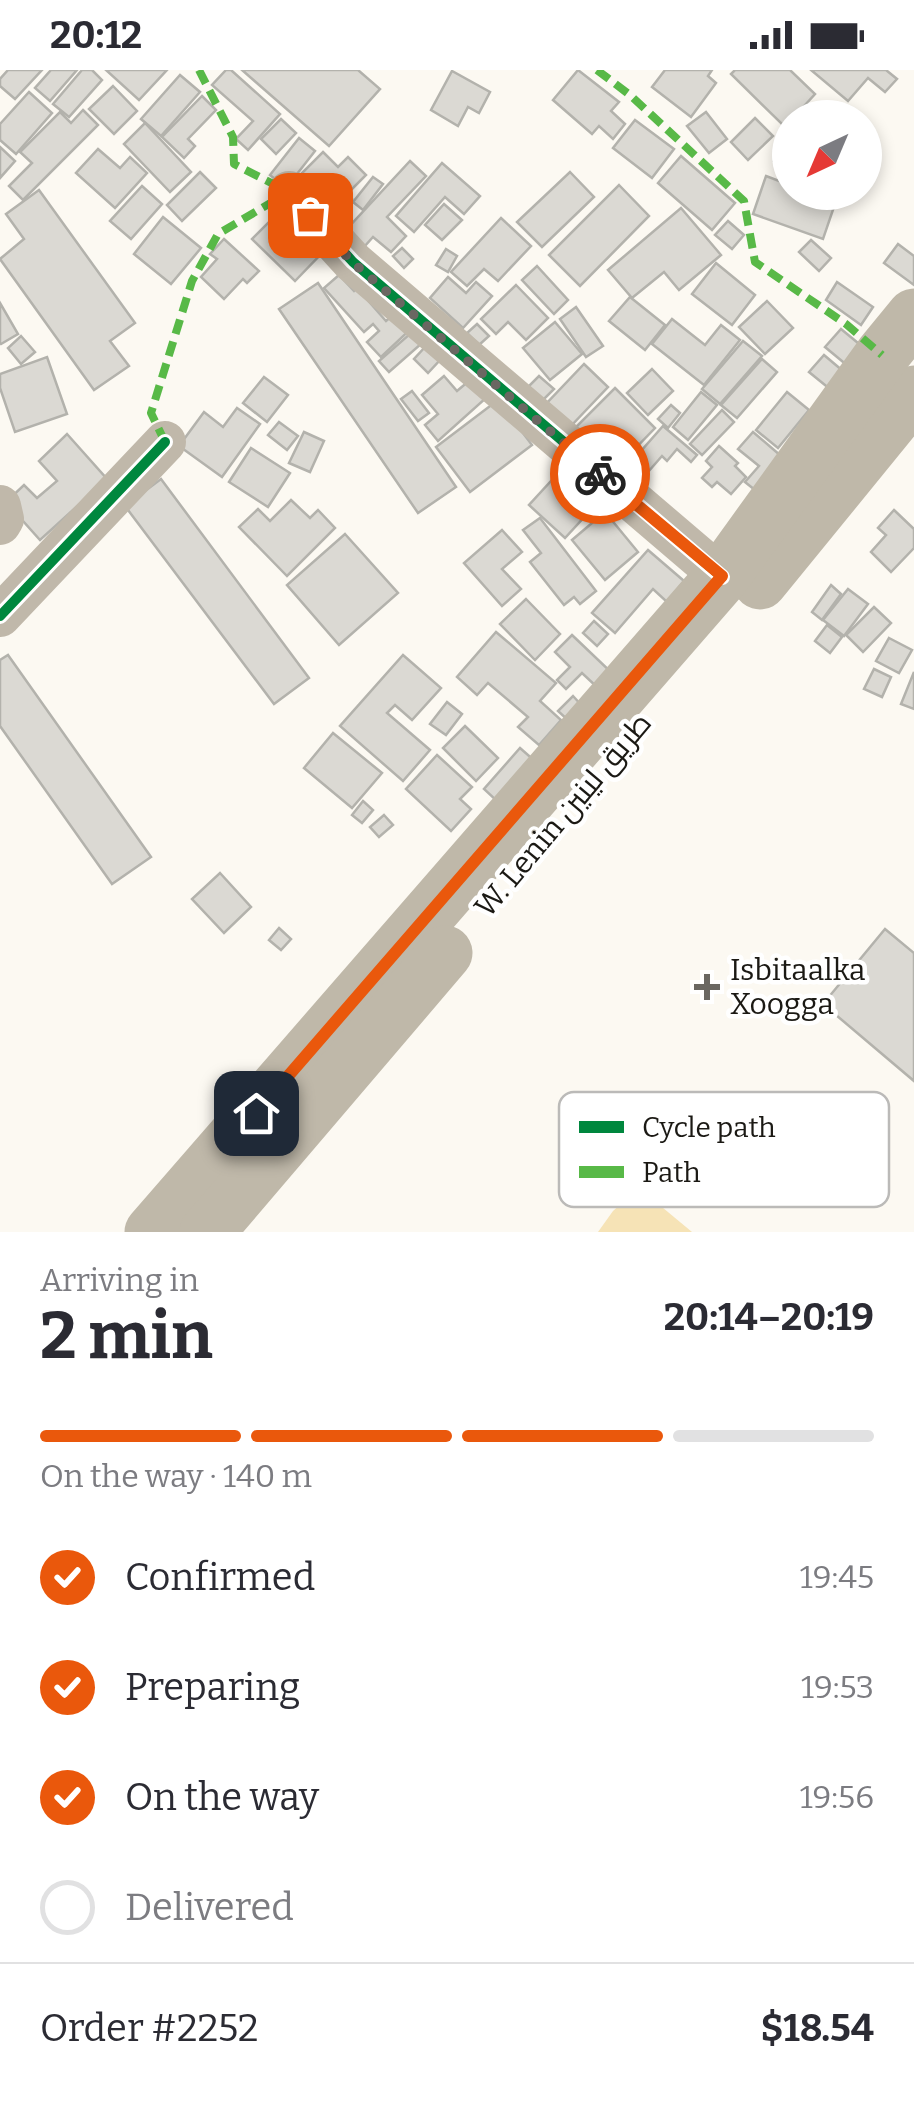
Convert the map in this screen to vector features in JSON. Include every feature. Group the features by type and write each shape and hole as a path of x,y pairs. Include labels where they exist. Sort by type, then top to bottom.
{"main road":[{"path":"152,1232 722,576 914,316"},
{"name":"W. Lenin طريق لينين","path":"207,1232 728,622 914,393"}],"street":[{"path":"289,192 352,262 722,576"},
{"path":"0,616 17,569 165,442"},
{"path":"0,506 0,524"}],"shaded area":[{"path":"618,1207 662,1207 692,1232 598,1232"}],"building":[{"path":"8,70 42,70 15,99 0,86 0,79"},
{"path":"51,70 77,70 50,101 35,88"},
{"path":"82,70 92,70 102,80 69,117 53,104"},
{"path":"106,70 167,70 139,100"},
{"path":"226,70 231,70 280,114 248,150 236,139 253,121 212,85"},
{"path":"242,70 358,70 380,89 329,146"},
{"path":"578,70 619,102 611,111 625,124 613,139 599,126 592,134 553,100"},
{"path":"665,70 712,70 708,76 716,83 691,117 652,87"},
{"path":"735,70 790,70 815,94 810,100 772,100 772,114 731,74"},
{"path":"811,70 886,70 897,79 885,92 868,78 847,100"},
{"path":"452,71 490,92 479,113 468,107 458,126 431,110"},
{"path":"180,75 200,92 161,136 141,119"},
{"path":"113,86 137,111 114,134 89,109"},
{"path":"29,92 52,113 16,154 0,140 0,124"},
{"path":"202,96 216,110 188,139 195,146 184,158 162,137"},
{"path":"83,110 98,125 23,200 9,186 32,163 20,152 60,112 71,123"},
{"path":"706,112 727,139 709,153 687,126"},
{"path":"755,118 772,135 748,160 731,142"},
{"path":"281,119 296,133 276,154 261,139"},
{"path":"635,120 674,149 652,178 613,148"},
{"path":"145,123 191,172 170,192 124,144"},
{"path":"299,138 315,151 286,188 270,175"},
{"path":"0,147 15,161 0,178"},
{"path":"98,149 120,168 130,157 147,173 115,208 76,173"},
{"path":"323,152 338,167 348,157 366,175 347,194 352,199 330,222 291,184"},
{"path":"681,156 735,203 712,230 658,183"},
{"path":"410,161 426,176 387,217 406,236 391,252 373,237 364,247 346,230"},
{"path":"442,163 480,196 464,214 445,197 414,232 396,216"},
{"path":"200,172 216,188 182,221 167,205"},
{"path":"570,172 594,197 542,247 517,222"},
{"path":"766,176 772,178 772,210 833,210 823,239 753,214"},
{"path":"373,177 383,184 363,210 353,202"},
{"path":"619,185 649,216 580,286 549,255"},
{"path":"142,186 162,204 131,239 110,221"},
{"path":"39,190 135,323 110,341 129,366 94,390 0,259 24,239 6,214"},
{"path":"444,204 462,220 442,240 425,225"},
{"path":"681,208 721,255 679,290 664,272 632,298 608,270"},
{"path":"282,209 325,250 295,281 252,239"},
{"path":"163,217 201,248 171,284 134,254"},
{"path":"501,218 531,246 498,281 484,269 467,286 451,272"},
{"path":"728,221 744,235 732,249 715,235"},
{"path":"224,239 259,271 247,283 243,279 224,299 201,277 217,259 210,254"},
{"path":"811,240 831,258 819,271 799,252"},
{"path":"898,244 914,256 914,285 884,263"},
{"path":"402,248 413,259 404,268 393,256"},
{"path":"446,249 457,256 448,272 436,265"},
{"path":"716,263 755,295 732,325 692,294"},
{"path":"537,266 568,300 554,314 522,280"},
{"path":"339,275 354,291 357,288 386,321 399,310 414,326 381,357 367,342 379,331 373,324 364,332 324,288"},
{"path":"448,277 466,293 476,282 492,296 463,328 430,298"},
{"path":"837,282 873,307 861,325 826,300"},
{"path":"318,283 456,487 418,513 279,309"},
{"path":"516,285 548,318 526,340 508,322 496,334 481,319"},
{"path":"630,297 665,325 645,350 609,321"},
{"path":"767,301 793,328 765,354 739,327"},
{"path":"0,303 18,334 1,344 0,343"},
{"path":"576,307 603,346 586,357 560,319"},
{"path":"672,319 705,345 721,325 740,340 704,385 652,344"},
{"path":"555,322 582,354 550,380 523,348"},
{"path":"477,324 489,336 479,345 467,333"},
{"path":"841,329 875,357 860,376 825,347"},
{"path":"411,333 421,344 389,372 379,361"},
{"path":"21,336 35,352 21,364 8,348"},
{"path":"743,341 762,356 720,404 702,389"},
{"path":"426,346 440,360 428,373 414,359"},
{"path":"824,355 850,377 836,394 809,372"},
{"path":"47,357 67,414 15,432 0,388 0,374"},
{"path":"762,359 777,372 737,418 721,405"},
{"path":"584,364 608,387 569,428 545,405"},
{"path":"652,369 673,391 648,415 627,393"},
{"path":"444,376 457,391 470,380 486,398 438,441 425,425 438,414 422,395"},
{"path":"539,376 554,389 540,403 526,389"},
{"path":"264,377 288,395 267,422 243,403"},
{"path":"615,388 655,428 625,459 602,437 588,450 571,432"},
{"path":"412,391 429,413 418,421 401,399"},
{"path":"701,392 717,405 688,440 673,427"},
{"path":"787,392 809,410 778,448 756,430"},
{"path":"498,400 532,445 470,492 436,447"},
{"path":"671,405 680,413 668,428 658,419"},
{"path":"237,408 260,424 222,477 179,446 204,412 223,427"},
{"path":"722,410 734,422 702,455 690,444"},
{"path":"279,422 298,436 287,450 268,435"},
{"path":"663,426 697,455 691,462 677,449 667,461 662,456 641,480 627,467"},
{"path":"304,432 324,441 310,472 289,463"},
{"path":"753,432 788,462 760,494 745,482 759,466 738,449"},
{"path":"67,434 107,479 40,540 6,502 24,485 37,498 57,481 39,461"},
{"path":"719,446 738,463 735,466 746,477 731,494 717,482 712,487 702,478 712,467 706,461"},
{"path":"251,448 290,473 268,507 229,482"},
{"path":"562,469 583,489 572,500 587,514 565,538 529,505"},
{"path":"161,479 309,678 274,704 125,506"},
{"path":"291,500 310,518 318,510 335,528 287,576 239,527 258,509 270,521"},
{"path":"894,510 914,529 914,548 891,572 871,552 886,535 878,528"},
{"path":"605,512 638,552 605,580 572,540"},
{"path":"540,518 596,591 580,604 574,597 564,605 530,562 541,553 523,530"},
{"path":"502,530 522,552 502,569 521,589 502,606 464,563"},
{"path":"345,534 398,593 339,645 287,585"},
{"path":"648,550 684,581 667,602 653,589 615,633 592,613"},
{"path":"831,585 841,594 822,620 812,612"},
{"path":"848,589 868,604 844,636 823,620"},
{"path":"526,599 560,634 535,660 500,624"},
{"path":"874,607 891,623 863,652 846,635"},
{"path":"594,621 608,634 597,646 583,633"},
{"path":"827,625 842,637 830,653 815,641"},
{"path":"496,632 556,683 540,701 561,720 539,745 518,727 528,717 488,683 477,695 457,677"},
{"path":"572,635 613,674 599,689 582,673 566,689 557,680 570,667 555,652"},
{"path":"889,638 912,650 899,673 876,661"},
{"path":"8,655 151,857 112,884 0,726 0,660"},
{"path":"403,655 441,688 412,720 395,705 387,713 430,750 403,781 340,726"},
{"path":"874,669 891,677 882,697 864,689"},
{"path":"914,672 914,709 901,704"},
{"path":"573,696 584,708 570,722 558,711"},
{"path":"447,702 462,714 446,735 430,724"},
{"path":"465,726 498,758 476,781 443,748"},
{"path":"333,733 382,773 352,808 304,768"},
{"path":"520,748 545,770 499,803 484,789"},
{"path":"437,755 472,787 460,799 471,809 451,831 406,789"},
{"path":"363,801 373,810 362,823 352,815"},
{"path":"384,815 393,825 379,837 370,827"},
{"path":"220,873 251,907 224,933 192,899"},
{"path":"279,928 291,939 281,950 269,940"},
{"path":"885,929 914,953 914,1081 823,1004"}],"marked path":[{"path":"199,70 233,137 234,164 289,192"},
{"path":"597,70 630,95 744,201 755,262 846,324 882,355"},
{"path":"165,442 151,413 192,281 218,234 289,192"}],"cycle path":[{"path":"289,192 353,262 722,577"},
{"path":"0,616 165,442"}],"way so far":[{"path":"310,215 352,262 600,474"}],"place":[{"name":"Isbitaalka Xoogga","path":"707,987"}],"route":[{"path":"256,1113 722,576 600,474"}]}
